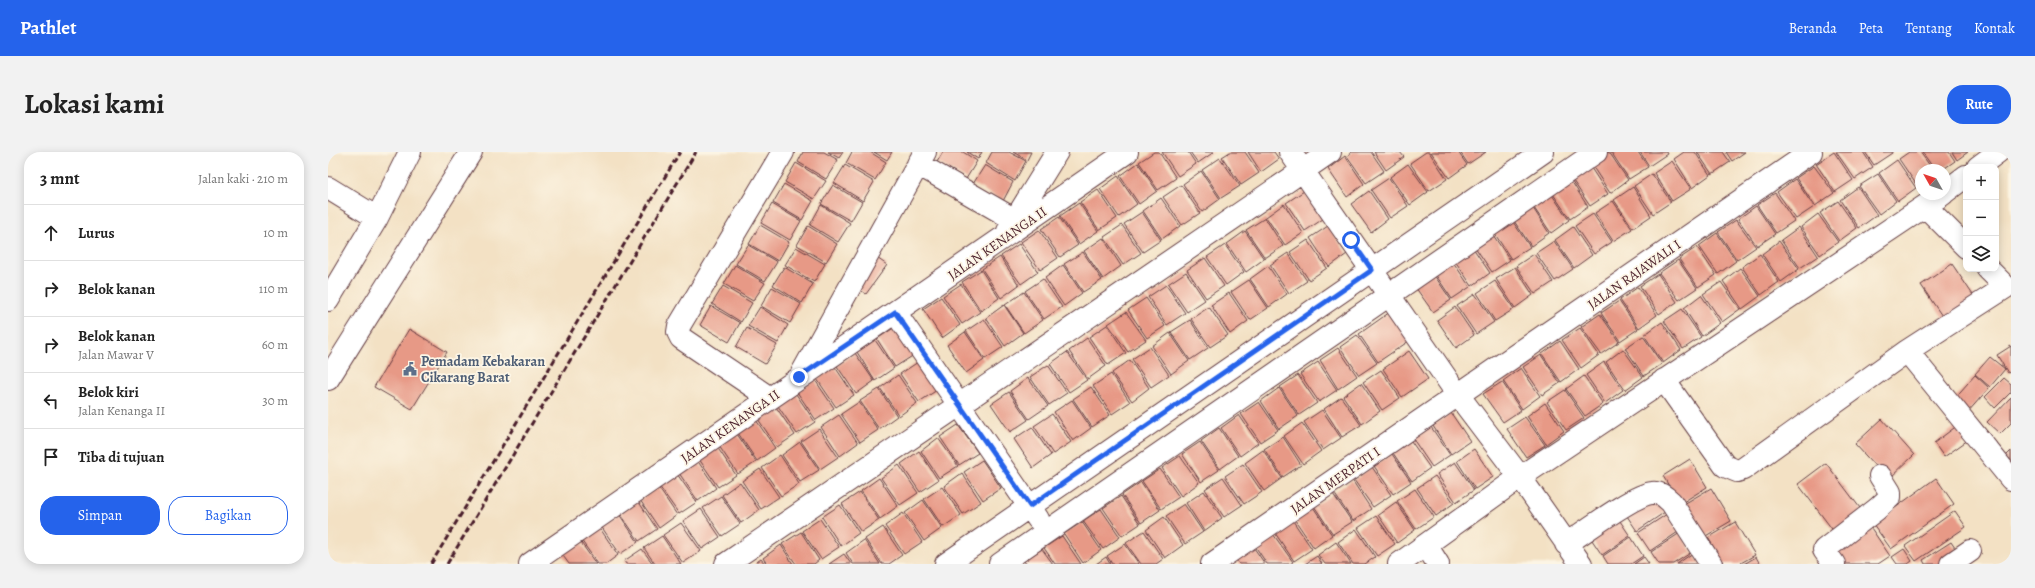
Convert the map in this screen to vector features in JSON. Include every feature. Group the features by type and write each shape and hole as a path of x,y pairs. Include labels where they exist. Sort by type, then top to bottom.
{"street":[{"path":"328,300 377,218 410,152"},
{"path":"328,379 471,152"},
{"path":"770,398 681,338 678,332 679,326 783,152"},
{"path":"1004,238 1056,152"},
{"name":"JALAN KENANGA II","path":"530,564 1127,152"},
{"path":"1290,152 1458,395 1520,477 1581,564"},
{"path":"726,564 1330,152"},
{"path":"946,564 1543,152"},
{"path":"1000,564 1596,152"},
{"name":"JALAN RAJAWALI I","path":"1458,395 1811,152"},
{"path":"1982,164 1998,152"},
{"path":"799,377 922,158 1015,220"},
{"path":"1951,187 1963,178"},
{"path":"328,188 377,218"},
{"path":"1399,564 1520,477 1934,200 1963,243"},
{"path":"1664,380 1725,466 1737,471 1742,470 1907,351 2008,290 1991,272"},
{"path":"895,312 1047,532"},
{"path":"1907,351 2011,479"},
{"name":"JALAN MERPATI I","path":"1212,564 1458,395"},
{"path":"1834,564 1824,550 1877,510 1890,497 1890,492 1880,476"},
{"path":"1566,544 1640,496 1658,493 1664,495 1671,502 1711,564"},
{"path":"1426,545 1438,564"},
{"path":"1950,564 1970,551"}],"building":[{"path":"803,152 824,152 838,160 826,179 798,162"},
{"path":"828,152 843,152 839,158"},
{"path":"852,152 870,152 886,162 875,180 846,163"},
{"path":"874,152 892,152 887,160"},
{"path":"943,152 963,152 977,161 966,179 937,162"},
{"path":"967,152 982,152 978,159"},
{"path":"992,152 1009,152 1026,161 1015,181 986,163"},
{"path":"1013,152 1031,152 1027,160"},
{"path":"1154,152 1159,152 1176,178 1158,190 1139,162"},
{"path":"1162,152 1188,152 1196,164 1178,176"},
{"path":"1190,152 1214,152 1198,163"},
{"path":"1230,152 1245,152 1259,173 1241,185 1222,157"},
{"path":"1248,152 1274,152 1279,159 1261,172"},
{"path":"1352,152 1371,152 1384,171 1366,183 1347,156"},
{"path":"1374,152 1400,152 1404,157 1386,170"},
{"path":"1426,152 1429,152 1447,179 1429,191 1410,163"},
{"path":"1431,152 1458,152 1467,165 1449,178"},
{"path":"1460,152 1486,152 1468,164"},
{"path":"1609,152 1628,180 1610,193 1591,164"},
{"path":"1611,152 1638,152 1648,167 1629,179"},
{"path":"1640,152 1666,152 1667,154 1649,166"},
{"path":"1684,152 1695,152 1710,175 1692,188 1674,159"},
{"path":"1697,152 1723,152 1730,162 1712,174"},
{"path":"1726,152 1745,152 1732,161"},
{"path":"1834,152 1853,180 1835,192 1816,164"},
{"path":"1836,152 1863,152 1873,167 1855,179"},
{"path":"1865,152 1892,152 1892,153 1874,165"},
{"path":"1909,152 1920,152 1929,164 1915,164 1915,183 1899,159"},
{"path":"1922,152 1949,152 1955,161 1951,164 1931,164"},
{"path":"1952,152 1968,152 1957,160"},
{"path":"1345,156 1364,184 1347,197 1328,169"},
{"path":"1220,158 1240,186 1221,198 1202,170"},
{"path":"1897,160 1915,189 1898,201 1879,173"},
{"path":"1672,161 1691,189 1672,201 1654,173"},
{"path":"796,163 826,181 814,199 785,182"},
{"path":"1138,163 1157,191 1139,204 1120,176"},
{"path":"1408,164 1428,192 1410,205 1390,177"},
{"path":"845,165 874,182 863,201 834,183"},
{"path":"985,165 1013,182 1003,201 973,184"},
{"path":"1589,165 1608,194 1590,206 1571,178"},
{"path":"1814,166 1834,193 1815,206 1796,178"},
{"path":"1201,171 1220,199 1202,212 1183,184"},
{"path":"1652,174 1671,202 1653,214 1634,186"},
{"path":"1878,174 1896,201 1879,214 1859,186"},
{"path":"1118,176 1137,204 1119,217 1100,189"},
{"path":"1389,178 1408,206 1390,218 1371,190"},
{"path":"1570,179 1588,207 1570,219 1551,191"},
{"path":"1795,179 1814,207 1796,219 1777,192"},
{"path":"784,184 813,201 802,220 773,203"},
{"path":"833,185 862,202 851,221 821,204"},
{"path":"1181,185 1200,213 1182,225 1163,197"},
{"path":"1633,187 1651,216 1633,228 1614,200"},
{"path":"1858,187 1877,215 1859,228 1840,200"},
{"path":"1098,190 1117,218 1099,230 1080,202"},
{"path":"1304,191 1323,219 1305,231 1286,203"},
{"path":"1369,191 1388,219 1371,232 1351,204"},
{"path":"1550,192 1569,220 1551,233 1532,205"},
{"path":"1775,193 1794,221 1776,233 1757,205"},
{"path":"1161,198 1180,226 1162,239 1143,211"},
{"path":"1613,201 1632,229 1613,241 1595,213"},
{"path":"1838,201 1857,228 1839,241 1820,213"},
{"path":"1079,203 1098,231 1079,244 1060,216"},
{"path":"772,204 801,221 790,240 761,223"},
{"path":"1284,204 1303,233 1285,245 1266,217"},
{"path":"821,205 850,223 838,242 810,225"},
{"path":"1531,205 1549,233 1531,246 1512,218"},
{"path":"1756,206 1775,234 1757,246 1738,219"},
{"path":"1142,212 1161,240 1143,252 1124,224"},
{"path":"1593,214 1612,242 1594,254 1575,226"},
{"path":"1818,214 1838,242 1820,255 1801,227"},
{"path":"1059,217 1078,245 1060,257 1041,229"},
{"path":"1265,218 1283,246 1265,258 1246,230"},
{"path":"1511,219 1530,247 1511,259 1493,231"},
{"path":"1736,220 1756,247 1737,260 1718,232"},
{"path":"760,225 789,242 778,261 749,244"},
{"path":"1122,225 1141,253 1123,265 1104,237"},
{"path":"808,226 837,244 826,262 797,245"},
{"path":"1328,226 1347,254 1329,267 1310,238"},
{"path":"1573,227 1592,255 1574,268 1555,240"},
{"path":"1799,227 1818,256 1800,268 1781,240"},
{"path":"1039,230 1058,258 1040,270 1021,242"},
{"path":"1245,231 1264,259 1246,272 1227,244"},
{"path":"1491,232 1510,260 1492,272 1473,244"},
{"path":"1717,233 1736,261 1718,274 1699,246"},
{"path":"1103,238 1121,266 1103,279 1084,251"},
{"path":"1308,240 1327,268 1309,280 1290,252"},
{"path":"1554,241 1573,269 1555,281 1536,253"},
{"path":"1779,241 1799,269 1781,282 1762,254"},
{"path":"1019,244 1038,272 1021,284 1001,256"},
{"path":"748,245 777,262 765,281 736,264"},
{"path":"1225,245 1244,272 1226,285 1207,257"},
{"path":"1471,245 1490,273 1472,286 1453,258"},
{"path":"796,247 825,264 814,282 785,265"},
{"path":"1697,247 1716,275 1698,287 1679,259"},
{"path":"1083,252 1102,280 1083,292 1064,264"},
{"path":"1288,253 1307,281 1289,293 1270,265"},
{"path":"1534,254 1553,282 1535,294 1516,266"},
{"path":"1760,254 1779,282 1761,295 1742,267"},
{"path":"874,256 887,265 866,294 853,285"},
{"path":"1000,257 1019,285 1001,298 982,269"},
{"path":"1205,258 1224,286 1206,298 1187,270"},
{"path":"1451,259 1470,287 1452,299 1433,271"},
{"path":"1678,260 1697,288 1679,300 1659,273"},
{"path":"1952,264 1977,301 1946,322 1921,285"},
{"path":"735,265 765,283 753,301 724,284"},
{"path":"1063,265 1082,293 1064,306 1045,278"},
{"path":"1268,266 1287,294 1269,307 1250,279"},
{"path":"784,267 813,284 802,303 773,285"},
{"path":"1515,267 1533,295 1515,308 1496,279"},
{"path":"1740,268 1760,296 1742,309 1723,281"},
{"path":"981,270 999,298 981,311 962,282"},
{"path":"1186,272 1205,300 1187,312 1168,284"},
{"path":"1432,272 1451,300 1433,312 1413,284"},
{"path":"1658,274 1677,302 1659,314 1640,286"},
{"path":"1043,279 1062,307 1044,319 1025,291"},
{"path":"1249,280 1268,308 1250,320 1231,292"},
{"path":"1495,281 1514,309 1495,321 1477,293"},
{"path":"1721,282 1740,309 1722,322 1703,294"},
{"path":"961,284 980,312 962,324 943,296"},
{"path":"1166,285 1185,313 1167,325 1148,297"},
{"path":"723,286 752,303 741,322 712,304"},
{"path":"772,287 801,304 790,323 761,306"},
{"path":"1638,287 1657,315 1639,328 1620,300"},
{"path":"1024,292 1043,320 1024,333 1005,305"},
{"path":"1229,293 1248,321 1230,334 1211,305"},
{"path":"1475,294 1494,322 1476,334 1457,306"},
{"path":"1701,295 1720,323 1702,336 1684,308"},
{"path":"941,297 960,325 942,338 923,309"},
{"path":"1146,298 1165,326 1147,338 1128,310"},
{"path":"1619,301 1638,329 1620,341 1601,313"},
{"path":"1004,305 1023,333 1005,346 986,318"},
{"path":"711,306 740,323 729,342 700,325"},
{"path":"760,307 788,325 778,343 748,326"},
{"path":"1209,307 1228,335 1210,347 1191,319"},
{"path":"1455,307 1474,335 1456,348 1437,320"},
{"path":"1682,309 1701,337 1683,349 1664,321"},
{"path":"1126,312 1146,340 1128,352 1108,324"},
{"path":"1390,312 1409,341 1378,362 1359,334"},
{"path":"1600,314 1619,342 1601,354 1581,327"},
{"path":"984,319 1003,347 985,359 966,331"},
{"path":"1190,320 1208,348 1190,360 1171,332"},
{"path":"1662,322 1681,350 1663,363 1644,335"},
{"path":"1107,325 1126,353 1108,365 1089,337"},
{"path":"895,327 914,355 895,367 877,339"},
{"path":"747,328 777,345 765,364 736,347"},
{"path":"1580,328 1599,355 1581,368 1562,340"},
{"name":"Pemadam Kebakaran Cikarang Barat","path":"409,329 447,352 412,409 374,387"},
{"path":"965,332 984,360 966,373 947,345"},
{"path":"1170,333 1189,361 1171,374 1152,346"},
{"path":"1357,335 1377,363 1359,375 1340,347"},
{"path":"1643,336 1662,364 1644,376 1625,348"},
{"path":"1087,338 1106,366 1088,379 1069,351"},
{"path":"875,340 894,368 875,381 857,352"},
{"path":"1560,341 1579,369 1561,382 1542,354"},
{"path":"2011,346 2011,371 2008,373 1997,355"},
{"path":"1150,347 1169,375 1151,387 1132,359"},
{"path":"1338,348 1357,376 1338,389 1320,360"},
{"path":"1623,349 1643,377 1625,390 1606,362"},
{"path":"1409,351 1428,379 1402,397 1383,369"},
{"path":"1067,352 1087,380 1069,392 1050,364"},
{"path":"855,353 874,381 856,394 837,366"},
{"path":"1541,355 1560,383 1542,395 1523,367"},
{"path":"1990,357 2005,369 1990,387 1975,374"},
{"path":"1130,360 1149,388 1132,401 1112,373"},
{"path":"918,362 937,390 919,402 900,374"},
{"path":"1318,362 1337,390 1319,402 1300,374"},
{"path":"1604,362 1623,390 1605,403 1586,375"},
{"path":"1048,365 1067,393 1049,405 1030,377"},
{"path":"835,367 854,395 836,407 817,379"},
{"path":"1521,368 1540,396 1522,409 1503,381"},
{"path":"1381,370 1400,398 1382,410 1363,382"},
{"path":"1111,374 1130,402 1112,414 1093,386"},
{"path":"898,375 917,403 899,416 880,388"},
{"path":"1298,375 1317,403 1299,415 1280,387"},
{"path":"1975,375 1989,388 1967,413 1953,400"},
{"path":"1584,376 1603,404 1585,416 1566,389"},
{"path":"1028,378 1048,406 1029,419 1010,391"},
{"path":"2004,378 2011,384 2011,392 1995,408 1985,397"},
{"path":"815,380 834,408 816,420 797,392"},
{"path":"1502,382 1521,410 1503,422 1483,394"},
{"path":"1361,383 1380,411 1362,424 1343,396"},
{"path":"1091,387 1110,415 1092,427 1073,399"},
{"path":"1279,388 1298,416 1279,429 1261,401"},
{"path":"879,389 897,416 879,429 860,401"},
{"path":"1565,390 1584,418 1566,430 1547,402"},
{"path":"1009,392 1028,420 1010,432 991,404"},
{"path":"796,394 815,422 797,434 778,406"},
{"path":"1341,397 1361,425 1342,437 1324,409"},
{"path":"2011,397 2011,423 2000,434 1987,422"},
{"path":"1072,400 1091,428 1073,441 1054,412"},
{"path":"859,402 878,430 860,442 841,414"},
{"path":"1259,402 1278,430 1260,442 1241,414"},
{"path":"1545,403 1564,431 1546,444 1527,416"},
{"path":"776,407 795,435 777,447 758,419"},
{"path":"1322,410 1341,438 1323,450 1304,422"},
{"path":"1451,413 1470,441 1451,454 1433,426"},
{"path":"1052,414 1071,442 1053,454 1034,426"},
{"path":"839,415 858,443 840,456 821,427"},
{"path":"1239,415 1258,443 1240,456 1221,428"},
{"path":"1525,417 1545,445 1526,457 1507,429"},
{"path":"1882,419 1914,455 1888,480 1855,444"},
{"path":"756,420 775,448 757,461 738,433"},
{"path":"1302,423 1321,451 1303,464 1284,436"},
{"path":"958,425 978,453 959,465 940,437"},
{"path":"1958,425 1968,440 1944,457 1934,443"},
{"path":"1032,427 1051,455 1033,468 1014,439"},
{"path":"1431,427 1450,455 1432,467 1413,439"},
{"path":"1219,428 1238,456 1220,469 1201,441"},
{"path":"819,429 838,457 820,469 801,441"},
{"path":"737,434 756,462 738,474 719,446"},
{"path":"1283,437 1301,465 1283,477 1264,449"},
{"path":"938,438 958,466 939,478 921,451"},
{"path":"1411,441 1430,468 1412,481 1393,453"},
{"path":"800,442 819,470 800,482 782,455"},
{"path":"1200,442 1219,470 1201,482 1182,454"},
{"path":"717,447 736,475 718,487 699,459"},
{"path":"1474,449 1493,477 1475,489 1457,461"},
{"path":"1263,450 1282,478 1264,491 1245,463"},
{"path":"919,451 938,480 920,492 901,464"},
{"path":"2011,451 2011,474 1999,463"},
{"path":"1392,454 1411,482 1393,494 1374,466"},
{"path":"780,455 799,484 781,496 762,468"},
{"path":"1180,456 1199,483 1181,496 1162,468"},
{"path":"1690,459 1707,487 1680,504 1663,476"},
{"path":"697,460 716,488 698,501 679,473"},
{"path":"982,460 1001,488 983,500 964,472"},
{"path":"1455,462 1474,490 1456,502 1437,474"},
{"path":"1826,463 1863,512 1835,533 1798,484"},
{"path":"1243,464 1262,492 1244,504 1225,476"},
{"path":"899,465 918,493 900,505 881,478"},
{"path":"1372,467 1391,495 1373,507 1354,480"},
{"path":"760,469 779,497 761,509 742,481"},
{"path":"1160,469 1179,497 1161,509 1142,481"},
{"path":"962,473 981,502 963,514 944,486"},
{"path":"677,474 697,502 679,514 659,486"},
{"path":"1435,476 1454,503 1436,516 1417,488"},
{"path":"1223,477 1242,505 1224,517 1205,489"},
{"path":"879,478 898,506 880,519 861,491"},
{"path":"1936,478 1954,504 1891,549 1873,524"},
{"path":"1352,480 1371,509 1353,521 1334,493"},
{"path":"740,482 759,510 741,523 722,495"},
{"path":"1141,482 1160,510 1141,523 1122,495"},
{"path":"658,487 677,515 659,528 640,500"},
{"path":"942,487 961,515 943,527 924,499"},
{"path":"1711,488 1731,521 1704,537 1684,504"},
{"path":"1415,489 1434,517 1416,529 1397,501"},
{"path":"1204,491 1222,518 1204,531 1186,503"},
{"path":"860,492 879,520 861,532 842,504"},
{"path":"1333,494 1352,522 1333,534 1314,506"},
{"path":"1653,494 1665,512 1637,531 1625,513"},
{"path":"721,496 740,524 722,536 703,508"},
{"path":"1121,496 1140,524 1122,536 1103,508"},
{"path":"923,500 942,528 924,541 905,513"},
{"path":"638,501 657,529 639,541 620,513"},
{"path":"1396,502 1415,530 1397,543 1378,515"},
{"path":"1184,504 1203,532 1185,544 1166,516"},
{"path":"840,505 859,533 841,546 822,517"},
{"path":"1313,507 1332,535 1314,548 1295,520"},
{"path":"701,509 720,537 702,549 683,521"},
{"path":"1101,509 1120,537 1103,549 1083,521"},
{"path":"1955,511 1966,527 1916,561 1905,546"},
{"path":"903,513 922,542 904,554 885,526"},
{"path":"619,514 638,542 620,554 601,526"},
{"path":"1667,514 1678,532 1650,551 1638,533"},
{"path":"1376,516 1395,544 1377,556 1358,528"},
{"path":"1164,517 1183,545 1165,558 1146,530"},
{"path":"1618,518 1630,536 1602,555 1590,537"},
{"path":"820,519 839,547 821,559 802,531"},
{"path":"1293,521 1312,549 1294,561 1275,533"},
{"path":"1082,522 1101,550 1083,563 1064,534"},
{"path":"1735,522 1755,555 1739,564 1724,564 1708,538"},
{"path":"681,523 701,551 683,563 663,535"},
{"path":"1869,525 1890,556 1878,564 1839,564 1830,551"},
{"path":"599,527 618,555 606,564 598,564 581,540"},
{"path":"883,527 902,555 889,564 882,564 865,539"},
{"path":"1356,529 1375,557 1365,564 1353,564 1338,542"},
{"path":"1144,531 1163,559 1156,564 1141,564 1126,543"},
{"path":"801,532 819,560 814,564 796,564 782,544"},
{"path":"1680,533 1692,552 1673,564 1659,564 1651,552"},
{"path":"1273,534 1293,562 1290,564 1267,564 1255,546"},
{"path":"662,536 681,564 655,564 644,548"},
{"path":"1062,536 1081,564 1055,564 1044,548"},
{"path":"1631,537 1643,556 1631,564 1608,564 1603,556"},
{"path":"579,540 596,564 569,564 561,553"},
{"path":"864,540 880,564 853,564 846,553"},
{"path":"1336,542 1351,564 1325,564 1318,555"},
{"path":"1951,542 1959,554 1944,564 1925,564 1923,560"},
{"path":"1125,544 1139,564 1112,564 1107,556"},
{"path":"781,545 793,564 767,564 763,558"},
{"path":"1254,548 1265,564 1239,564 1236,560"},
{"path":"642,549 653,564 626,564 624,561"},
{"path":"1042,549 1053,564 1026,564 1024,561"},
{"path":"1904,549 1912,561 1908,564 1897,564 1892,557"},
{"path":"1693,553 1700,564 1677,564"},
{"path":"844,554 851,564 829,564"},
{"path":"1317,556 1322,564 1305,564"},
{"path":"1106,557 1110,564 1096,564"},
{"path":"1644,557 1649,564 1634,564"},
{"path":"1756,557 1760,564 1744,564"},
{"path":"761,559 765,564 754,564"}],"railway":[{"path":"431,564 680,152"},
{"path":"447,564 696,152"}],"place":[{"name":"Pemadam Kebakaran Cikarang Barat","path":"410,369"}],"route":[{"path":"799,377 895,312 1030,506 1372,270 1351,240"}]}
